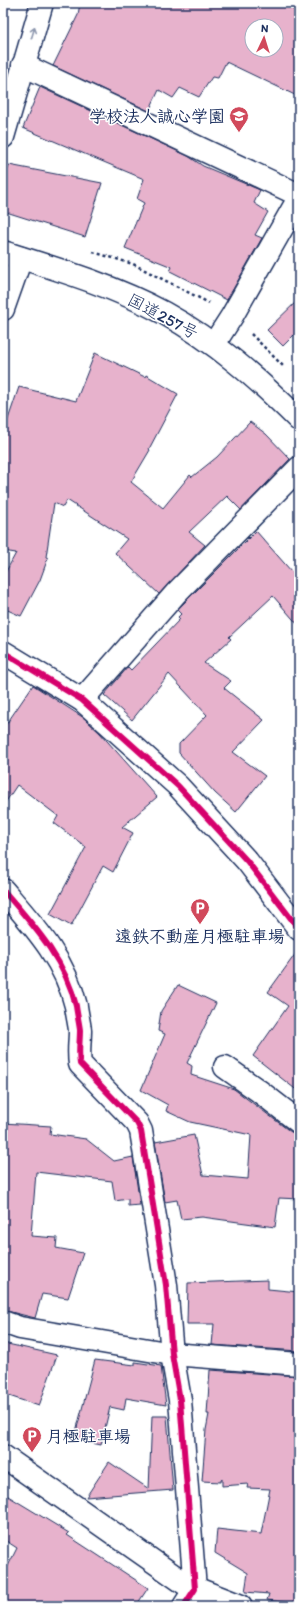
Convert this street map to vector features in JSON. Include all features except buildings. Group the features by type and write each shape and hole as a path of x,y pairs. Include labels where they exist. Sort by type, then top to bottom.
{"main road":[{"path":"3,137 10,84 23,65 42,3"},
{"path":"23,65 299,195"},
{"path":"214,344 232,316 299,198"},
{"path":"3,309 12,255"},
{"name":"国道257号","path":"12,255 68,272 164,313 214,344 262,384 299,420"},
{"path":"82,700 177,592 299,468"},
{"path":"3,652 82,700 178,786 247,861 299,929"},
{"path":"3,890 45,940 67,980 79,1023 80,1064 137,1123 141,1131 166,1285 172,1354 180,1400 189,1597"},
{"path":"224,1068 259,1091 299,1122"},
{"path":"3,1322 20,1328 172,1354 299,1364"},
{"path":"3,1456 187,1585 189,1597"},
{"path":"189,1597 241,1606"}],"path":[{"path":"232,316 288,371"}],"cycle path":[{"path":"3,652 82,700 178,786 247,861 299,929"},
{"path":"3,890 26,916 47,944 64,973 76,1006 80,1030 80,1064 137,1123 141,1131 166,1285 172,1354 180,1400 195,1589 184,1606"}],"place":[{"name":"学校法人誠心学園","path":"239,133"},
{"name":"遠鉄不動産月極駐車場","path":"200,925"},
{"name":"月極駐車場","path":"32,1453"}]}
